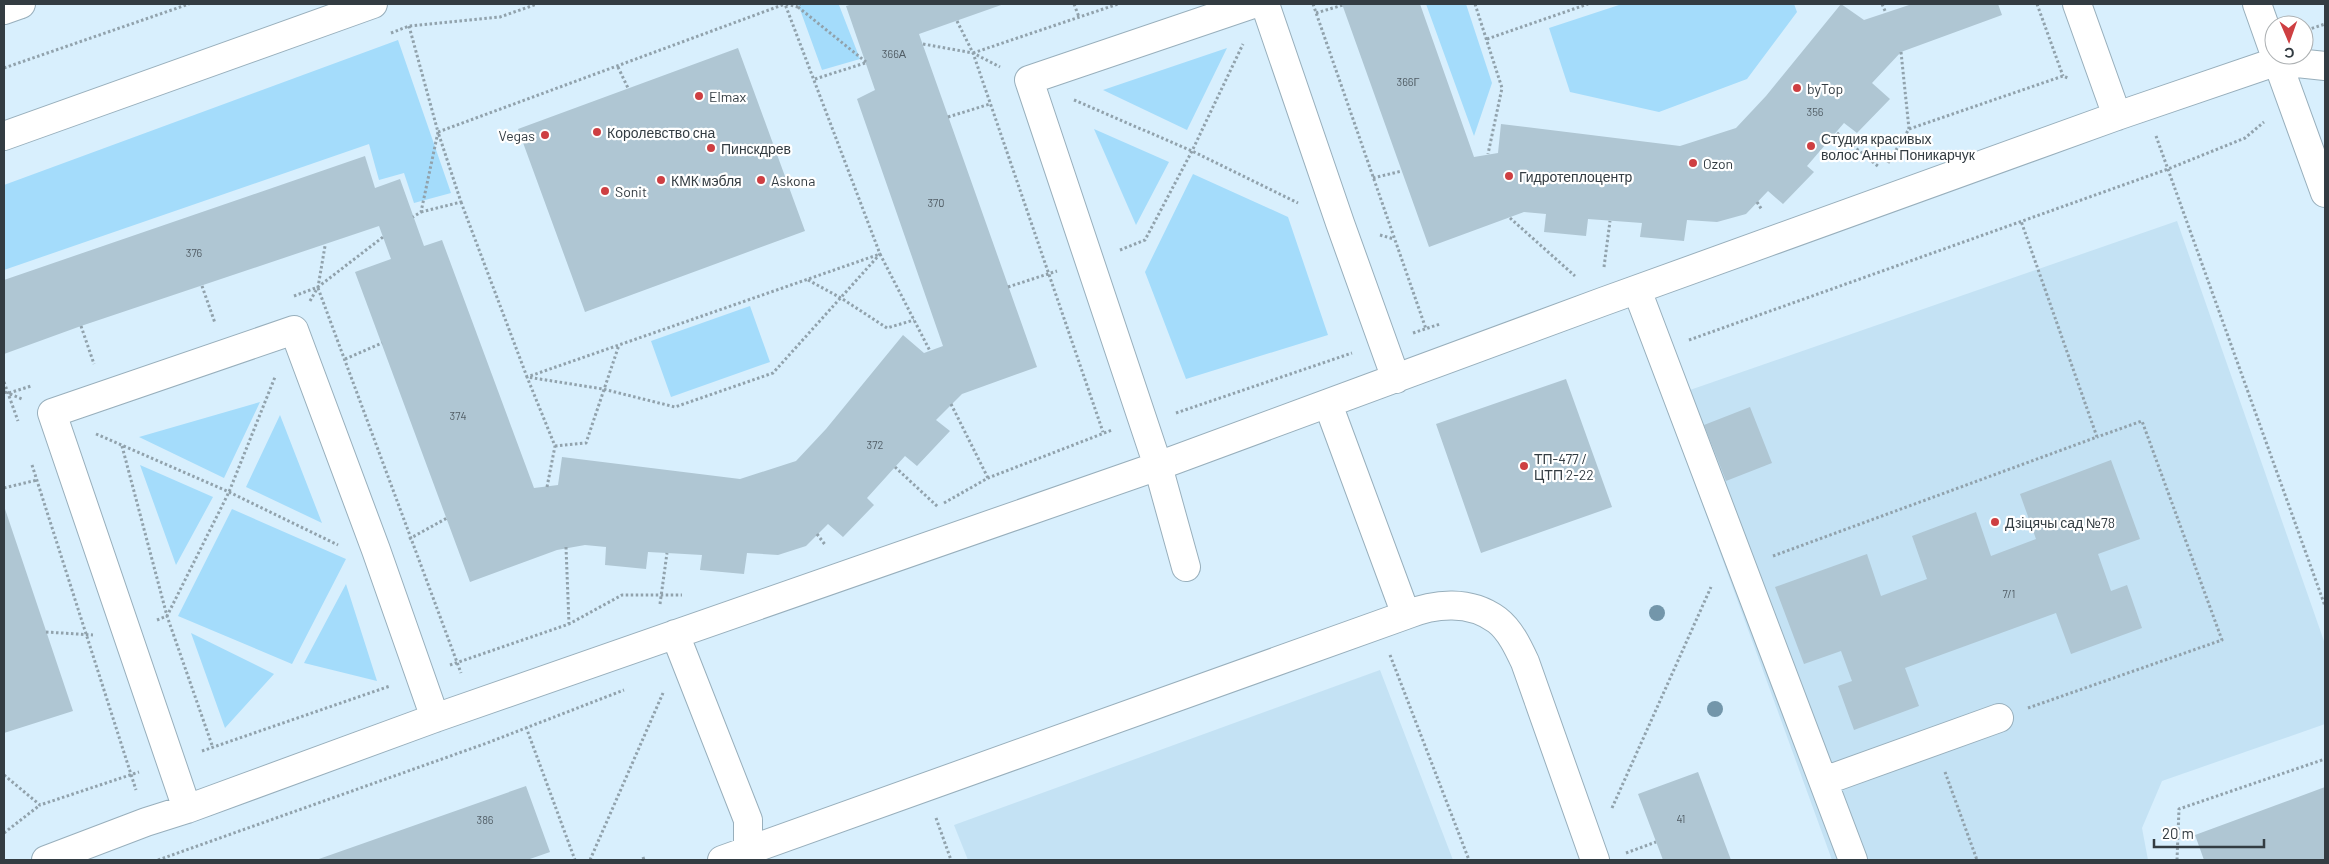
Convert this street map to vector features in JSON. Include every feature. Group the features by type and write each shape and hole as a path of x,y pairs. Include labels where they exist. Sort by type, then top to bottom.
{"main road":[{"path":"4,10 21,4"},
{"path":"4,136 373,4"},
{"path":"1186,567 1158,466 1029,80 1253,4"},
{"path":"1265,4 1396,379"},
{"path":"2077,4 2113,106"},
{"path":"2257,4 2264,23"},
{"path":"46,860 435,718 1158,466 1328,404 1637,290 2113,106 2146,107 2264,61"},
{"path":"2279,65 2325,193"},
{"path":"1637,290 1853,860"},
{"path":"187,809 52,413 294,330 376,550 435,718"},
{"path":"1328,404 1406,615"},
{"path":"722,860 748,856 926,786 1423,608 1446,605 1474,608 1497,620 1515,640 1525,662 1593,857"},
{"path":"675,634 748,820 748,856"},
{"path":"1824,781 1999,718"}],"path":[{"path":"4,68 190,4"},
{"path":"382,36 409,26 500,17 537,4"},
{"path":"438,132 785,4 799,6 866,62 815,79"},
{"path":"785,4 880,254 930,351"},
{"path":"1074,4 1079,17"},
{"path":"972,53 1118,4"},
{"path":"1313,4 1394,239 1440,363"},
{"path":"1475,4 1502,88 1488,154"},
{"path":"1487,39 1588,4"},
{"path":"1882,4 1886,13"},
{"path":"2037,4 2063,76 2113,106"},
{"path":"1316,13 1343,5"},
{"path":"957,21 972,53 1103,432"},
{"path":"409,26 438,132 461,202 555,446 547,487"},
{"path":"1008,287 1090,261 1145,240 1192,150 1246,38"},
{"path":"923,44 972,53 1029,80 1192,150 1340,223 1394,239"},
{"path":"1837,133 1883,170 1909,128 1901,52"},
{"path":"618,67 628,88"},
{"path":"1909,128 2063,76"},
{"path":"1660,350 2168,169 2245,138 2292,99"},
{"path":"948,118 990,104"},
{"path":"2146,107 2325,606"},
{"path":"421,212 438,132"},
{"path":"1373,178 1402,171"},
{"path":"413,217 421,212 461,202"},
{"path":"1510,218 1602,302"},
{"path":"2021,220 2097,437"},
{"path":"1604,269 1610,221"},
{"path":"167,616 229,492 294,330 318,287 325,246"},
{"path":"527,376 880,254"},
{"path":"527,376 603,389 675,407 774,373 880,254"},
{"path":"808,280 841,298 887,328 914,320"},
{"path":"202,286 215,323"},
{"path":"318,287 474,705"},
{"path":"930,512 988,478 1103,432 1143,423 1444,323"},
{"path":"81,326 94,365"},
{"path":"345,359 382,342"},
{"path":"555,446 586,443 619,345"},
{"path":"4,382 20,428"},
{"path":"9,393 122,446 229,492 344,548 376,550 411,539 447,518"},
{"path":"951,404 988,478"},
{"path":"1742,567 2142,421 2222,640 1999,718"},
{"path":"122,446 167,616 213,748"},
{"path":"32,463 159,860 627,689"},
{"path":"895,467 938,507"},
{"path":"4,488 37,480"},
{"path":"566,547 569,624"},
{"path":"660,596 667,553"},
{"path":"1593,857 1711,588"},
{"path":"4,832 40,805 213,748 569,624 622,595 660,596 690,594"},
{"path":"1378,624 1469,860"},
{"path":"590,860 672,671 688,665"},
{"path":"526,727 575,860"},
{"path":"1934,742 1977,860"},
{"path":"2177,860 2179,809 2325,759"},
{"path":"4,776 40,805"},
{"path":"926,786 951,860"},
{"path":"1625,854 1656,842"}],"shaded area":[{"path":"798,4 841,4 839,5 860,59 822,70"},
{"path":"1426,4 1466,4 1492,83 1474,136"},
{"path":"1622,4 1794,4 1797,12 1747,79 1659,112 1570,92 1549,28"},
{"path":"398,40 451,193 414,203 404,173 379,180 369,144 4,270 4,185"},
{"path":"1227,48 1187,130 1103,90"},
{"path":"1094,129 1169,162 1136,225"},
{"path":"1193,174 1288,217 1328,335 1186,379 1145,272"},
{"name":"Дзіцячы сад №78","path":"2177,221 2325,644 2325,724 2162,781 2142,828 2148,860 1832,860 1664,399"},
{"path":"750,306 770,362 671,397 651,341"},
{"path":"260,402 224,478 139,437"},
{"path":"280,415 322,523 246,487"},
{"path":"140,465 213,497 176,565"},
{"path":"232,509 346,559 292,664 178,616"},
{"path":"346,584 377,681 304,663"},
{"path":"191,633 274,674 225,728"},
{"path":"1380,670 1453,860 968,860 954,825"}],"building":[{"path":"853,4 1004,4 919,34 1037,367 962,394 936,420 950,431 917,466 905,456 867,498 874,505 843,537 828,524 806,546 778,555 747,553 744,574 700,570 702,555 648,552 646,569 605,565 606,547 585,545 557,550 470,582 355,272 391,259 379,226 81,326 4,354 4,280 365,156 375,188 400,179 424,246 442,240 534,488 558,485 562,457 740,479 796,461 826,429 903,335 924,353 943,346 857,99 875,90 846,6"},
{"path":"1342,4 1420,4 1474,157 1498,153 1501,124 1680,146 1736,128 1766,96 1841,4 1864,20 1912,4 1998,4 2002,15 1901,52 1872,83 1890,99 1857,133 1844,123 1807,166 1814,172 1783,204 1768,191 1746,214 1717,222 1687,220 1684,241 1640,237 1642,223 1588,219 1586,236 1544,232 1546,214 1524,212 1429,247"},
{"name":"КМК мэбля","path":"738,48 805,231 585,312 518,129"},
{"name":"ТП-477 / ЦТП 2-22","path":"1566,379 1612,507 1481,553 1436,424"},
{"path":"1750,407 1772,463 1726,481 1704,425"},
{"path":"2111,460 2140,539 2098,554 2111,591 2127,585 2142,628 2071,654 2056,613 1905,668 1919,706 1854,730 1838,686 1852,681 1841,651 1804,664 1775,587 1867,554 1881,596 1927,579 1912,536 1976,512 1991,556 2036,539 2020,494"},
{"path":"4,506 73,711 4,733"},
{"path":"1698,772 1731,860 1663,860 1638,794"},
{"path":"526,786 550,852 527,860 316,860"},
{"path":"2325,787 2325,860 2204,860 2195,835"}],"place":[{"name":"byTop","path":"1797,88"},
{"name":"Elmax","path":"699,96"},
{"name":"Королевство сна","path":"597,132"},
{"name":"Vegas","path":"545,135"},
{"name":"Студия красивых волос Анны Поникарчук","path":"1811,146"},
{"name":"Пинскдрев","path":"711,148"},
{"name":"Ozon","path":"1693,163"},
{"name":"Гидротеплоцентр","path":"1509,176"},
{"name":"КМК мэбля","path":"661,180"},
{"name":"Askona","path":"761,180"},
{"name":"Sonit","path":"605,191"},
{"name":"ТП-477 / ЦТП 2-22","path":"1524,466"},
{"name":"Дзіцячы сад №78","path":"1995,522"}]}
